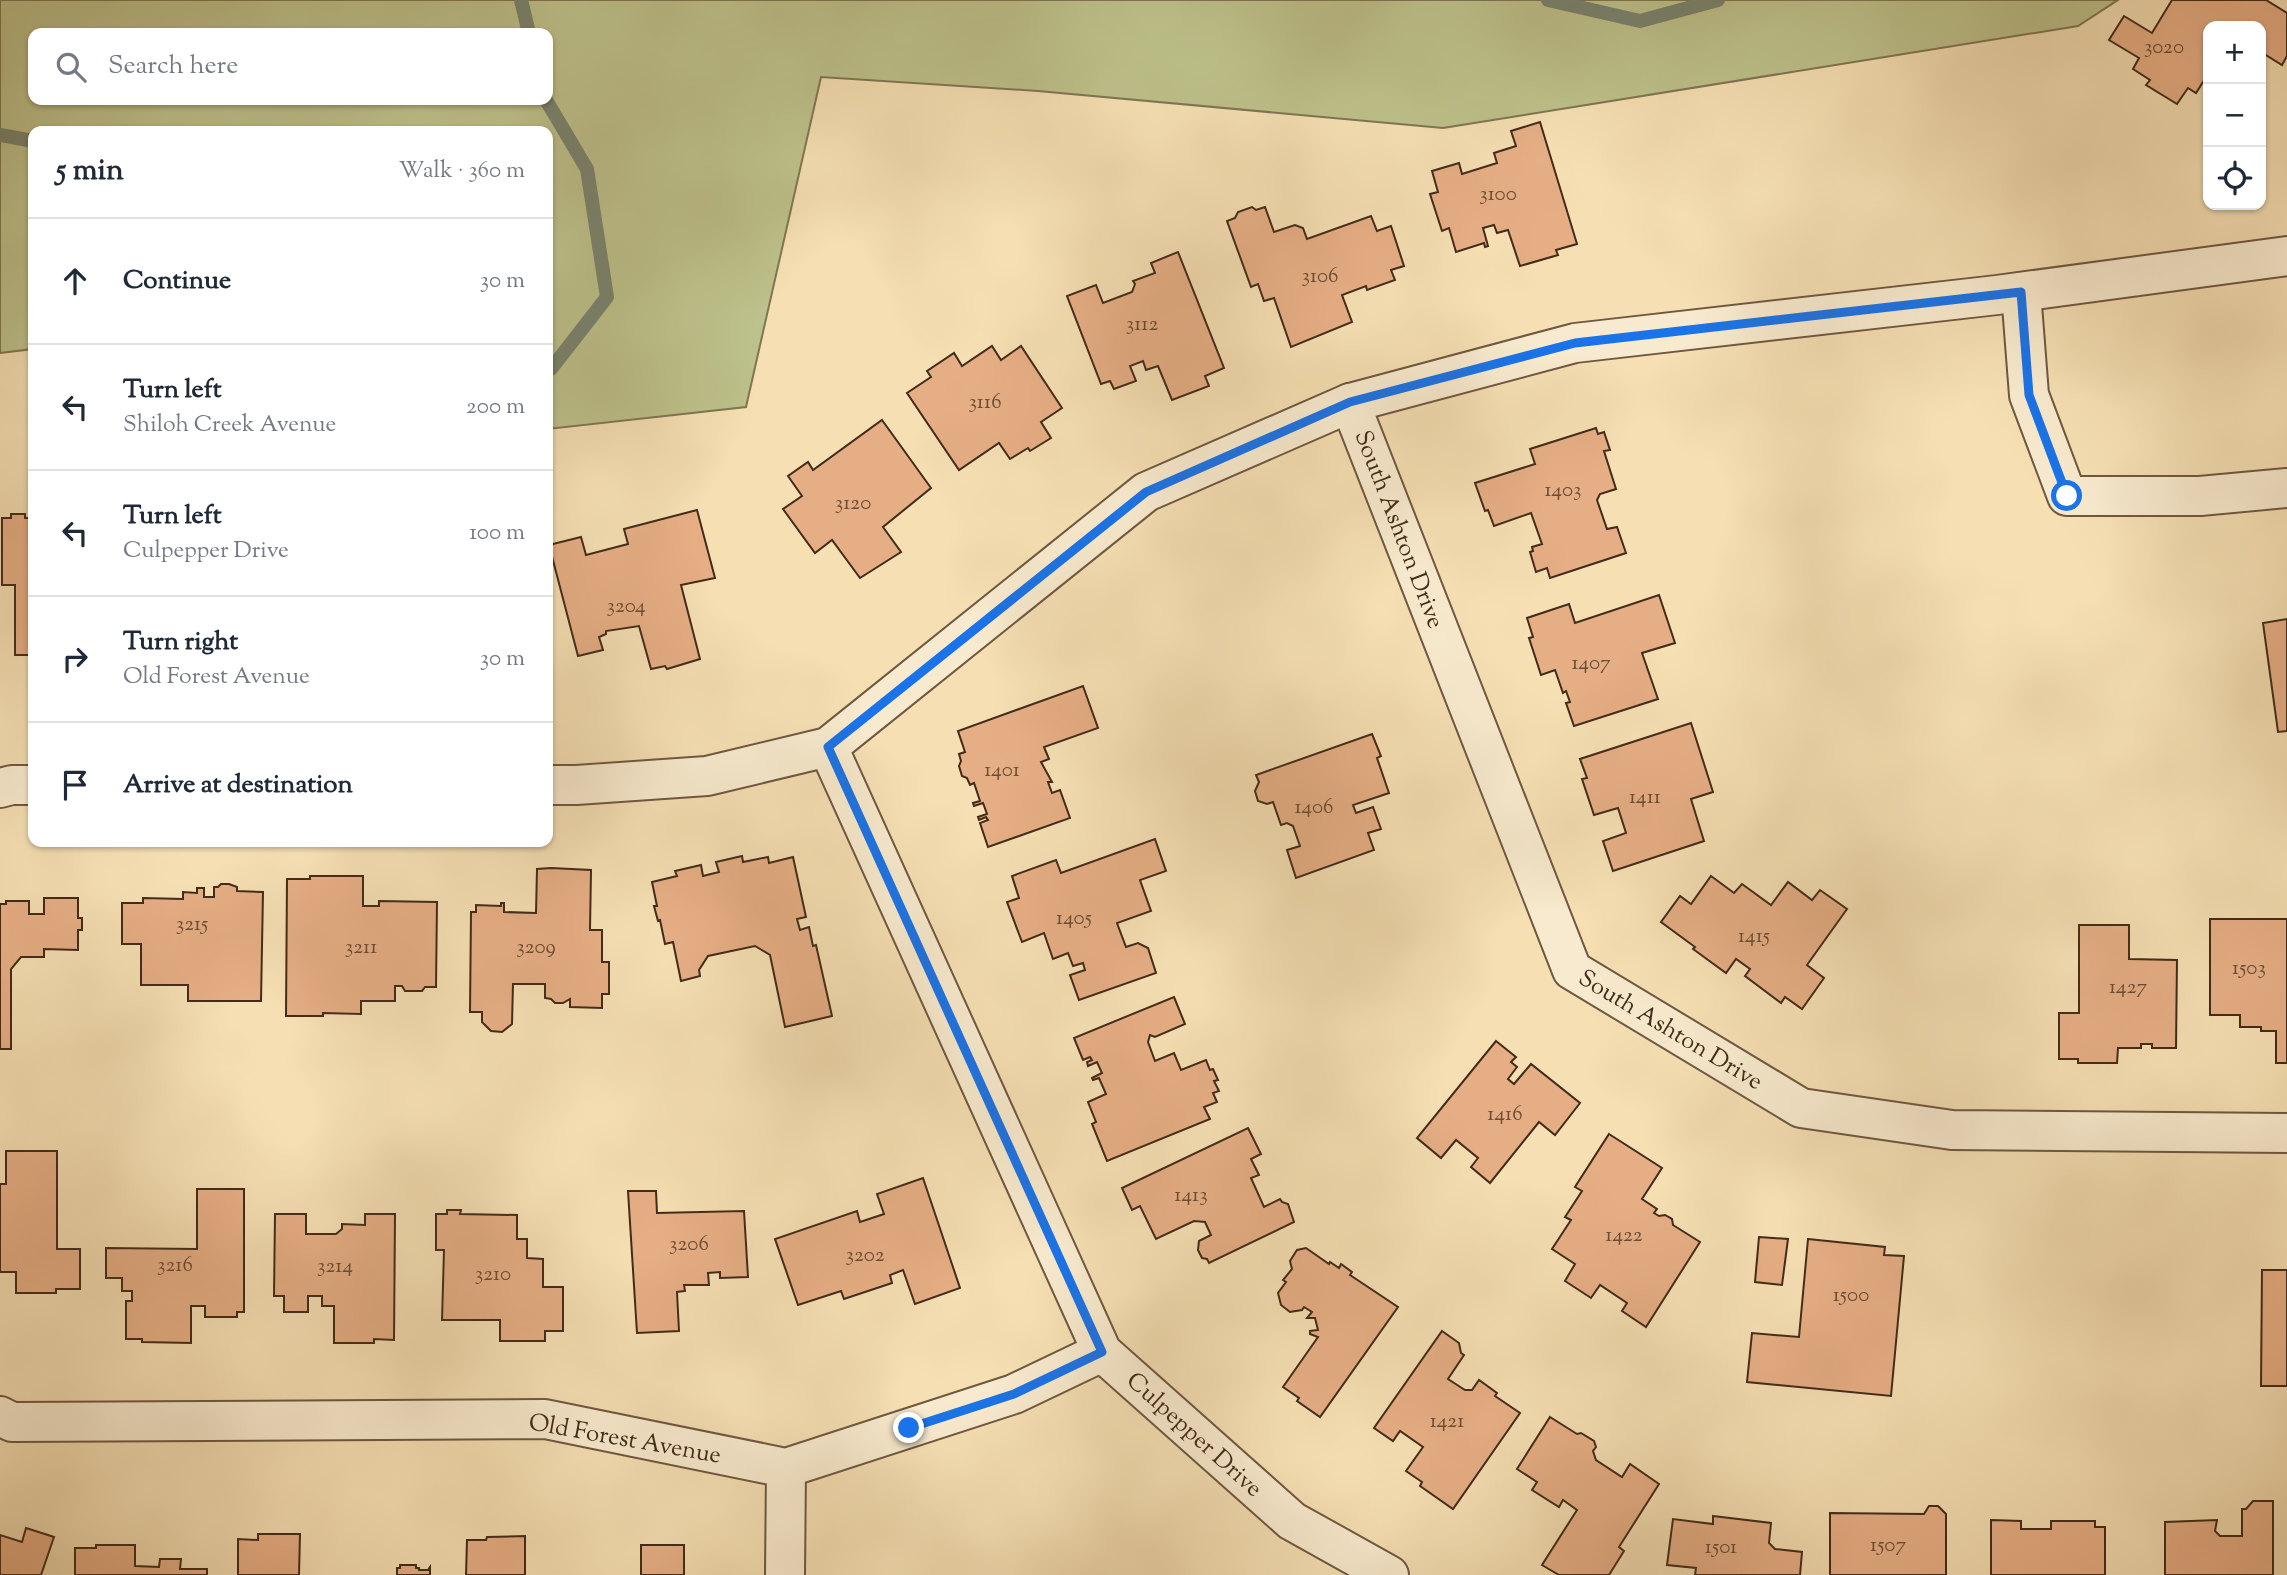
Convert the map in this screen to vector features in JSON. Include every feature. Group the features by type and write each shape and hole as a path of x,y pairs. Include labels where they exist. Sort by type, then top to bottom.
{"street":[{"path":"553,785 707,776 828,747 1146,492 1350,402 1575,343 2021,292 2287,256"},
{"path":"2021,292 2029,395 2067,496 2200,496 2287,488"},
{"name":"South Ashton Drive","path":"1350,402 1572,971 1801,1108 1952,1130 2287,1133"},
{"name":"Culpepper Drive","path":"828,747 1102,1352 1292,1521 1389,1575"},
{"path":"0,789 12,785 28,785"},
{"name":"Old Forest Avenue","path":"0,1416 12,1422 545,1419 786,1468 1014,1394 1102,1352"},
{"path":"785,1575 786,1468"}],"green space":[{"path":"0,0 2118,0 2078,26 1443,128 1038,91 821,77 746,407 553,428 553,126 28,126 28,350 0,353"}],"building":[{"path":"2172,0 2266,0 2287,13 2287,56 2282,65 2266,55 2266,21 2203,21 2203,82 2196,93 2188,88 2177,104 2146,85 2150,80 2133,69 2139,58 2109,40 2124,16 2152,33"},
{"path":"1540,122 1577,244 1556,250 1558,255 1520,266 1508,230 1497,233 1494,225 1483,228 1488,246 1485,247 1484,243 1456,252 1449,228 1442,231 1430,194 1438,192 1432,171 1459,163 1462,174 1497,163 1494,153 1516,146 1511,131"},
{"path":"1252,207 1256,210 1265,207 1274,232 1295,225 1303,228 1307,239 1371,216 1377,231 1391,226 1404,266 1391,270 1395,280 1367,290 1366,286 1342,295 1352,322 1291,347 1274,298 1264,301 1258,284 1251,287 1227,221 1235,218 1238,212"},
{"path":"1178,252 1224,368 1205,376 1209,386 1172,400 1158,366 1146,370 1143,361 1130,366 1136,381 1114,389 1110,381 1101,384 1067,296 1096,285 1103,303 1132,292 1135,284 1133,281 1155,273 1151,263"},
{"path":"992,346 1001,360 1021,346 1062,408 1041,422 1051,438 1030,451 1028,448 1010,459 999,443 959,470 907,393 931,377 927,371 954,353 962,366"},
{"path":"882,420 931,488 883,527 901,552 860,578 832,540 815,553 783,509 802,496 788,476 808,462 813,470"},
{"path":"1596,428 1598,434 1604,432 1610,450 1604,451 1616,489 1600,494 1597,500 1607,529 1617,527 1626,553 1550,578 1547,568 1536,572 1530,552 1533,551 1532,547 1542,544 1531,513 1494,526 1488,510 1485,511 1475,483 1535,464 1530,449"},
{"path":"697,510 715,578 681,585 700,659 667,669 665,666 651,669 639,626 606,631 606,634 599,637 603,650 578,656 553,560 553,544 581,537 586,555 628,544 624,529"},
{"path":"11,514 25,514 25,518 28,518 28,655 15,655 15,585 2,585 2,518 11,518"},
{"path":"1659,595 1675,643 1642,653 1658,699 1574,726 1566,703 1570,702 1566,691 1563,693 1555,670 1541,675 1529,638 1533,637 1527,618 1569,604 1575,623"},
{"path":"2287,619 2287,731 2278,732 2263,623"},
{"path":"1083,686 1098,728 1044,747 1049,759 1041,762 1052,782 1048,782 1052,793 1060,790 1070,818 988,847 980,823 988,820 986,817 979,820 978,817 987,814 983,803 974,806 973,803 980,801 974,783 970,785 967,778 962,776 959,766 959,754 965,752 958,731"},
{"path":"1691,723 1713,792 1691,799 1704,841 1613,871 1603,841 1626,833 1618,808 1594,815 1582,779 1587,778 1580,759"},
{"path":"1372,734 1381,756 1377,758 1389,793 1353,805 1356,813 1373,807 1381,829 1368,833 1374,850 1296,878 1287,850 1300,846 1293,826 1287,823 1281,825 1273,802 1267,804 1258,801 1255,791 1259,782 1256,775"},
{"path":"1155,839 1166,871 1140,880 1151,911 1117,923 1126,947 1138,943 1148,948 1156,973 1079,1000 1070,975 1085,970 1083,963 1073,966 1068,953 1053,959 1044,933 1022,942 1007,902 1019,898 1012,876 1056,860 1061,873"},
{"path":"742,856 743,862 768,857 769,863 793,857 806,917 797,919 800,930 809,927 813,946 816,945 832,1016 785,1027 770,955 755,946 708,956 699,970 700,976 681,981 673,942 665,944 660,920 658,921 652,882 677,876 675,871 701,865 703,876 719,872 716,862"},
{"path":"537,869 591,870 590,930 602,930 602,962 609,962 609,994 602,994 602,1008 570,1007 570,999 555,1003 545,998 545,984 513,984 512,1024 502,1032 491,1031 482,1022 482,1012 470,1012 471,912 476,912 476,905 501,906 501,903 504,903 504,912 536,913"},
{"path":"310,876 363,876 363,906 379,906 379,901 437,902 436,987 425,987 422,991 405,991 402,986 395,986 395,1001 361,1001 361,1014 286,1016 287,879 310,879"},
{"path":"1711,876 1734,893 1742,884 1771,905 1788,882 1812,900 1820,890 1847,909 1807,965 1824,978 1802,1009 1785,997 1781,1003 1745,976 1750,969 1736,959 1726,973 1661,922 1680,896 1691,904"},
{"path":"221,884 237,887 237,891 263,892 261,1001 188,1001 188,985 141,985 141,944 122,944 122,903 143,903 143,898 183,899 183,892 197,893 197,888 204,888 204,897 214,897 214,887"},
{"path":"44,898 78,898 78,918 82,918 82,930 78,930 78,950 44,949 44,957 21,957 11,969 11,1049 0,1049 0,904 6,904 6,901 29,901 29,914 44,914"},
{"path":"2210,919 2287,919 2287,1063 2276,1063 2276,1031 2261,1031 2261,1027 2240,1027 2240,1015 2210,1015"},
{"path":"2079,925 2129,925 2129,959 2177,960 2176,1048 2152,1048 2152,1044 2141,1044 2141,1048 2118,1048 2117,1063 2078,1063 2078,1059 2059,1059 2059,1013 2079,1013"},
{"path":"1174,997 1185,1024 1155,1037 1150,1035 1148,1042 1155,1061 1174,1053 1181,1070 1206,1060 1218,1080 1214,1081 1219,1091 1213,1093 1217,1102 1204,1107 1210,1119 1107,1161 1092,1124 1096,1122 1088,1102 1106,1094 1099,1078 1092,1078 1102,1073 1097,1062 1088,1066 1087,1062 1092,1060 1090,1057 1083,1060 1074,1038"},
{"path":"1496,1041 1516,1057 1511,1062 1517,1067 1508,1079 1514,1084 1531,1064 1580,1103 1555,1135 1539,1122 1490,1183 1471,1167 1478,1158 1456,1140 1441,1158 1417,1138"},
{"path":"1248,1128 1261,1154 1251,1159 1259,1175 1251,1178 1264,1207 1280,1199 1288,1204 1294,1222 1209,1263 1202,1258 1198,1250 1199,1241 1211,1235 1205,1222 1194,1221 1156,1239 1140,1206 1132,1210 1122,1188"},
{"path":"1609,1134 1662,1168 1642,1199 1657,1209 1654,1213 1672,1219 1673,1225 1700,1242 1646,1327 1622,1311 1627,1303 1600,1285 1591,1298 1565,1281 1575,1264 1552,1249 1571,1220 1565,1217 1582,1191 1575,1187"},
{"path":"6,1151 57,1151 57,1249 80,1249 80,1289 56,1289 56,1293 16,1293 16,1272 0,1272 0,1184 6,1184"},
{"path":"923,1178 960,1288 915,1304 903,1270 890,1275 892,1283 844,1299 841,1291 798,1305 775,1239 857,1211 860,1222 884,1214 877,1194"},
{"path":"197,1189 244,1189 244,1312 237,1312 237,1317 205,1317 205,1306 191,1306 191,1343 126,1339 126,1301 132,1301 132,1291 122,1291 122,1278 106,1278 106,1248 197,1249"},
{"path":"628,1191 656,1191 657,1213 744,1211 748,1277 720,1278 720,1272 708,1273 709,1285 684,1285 685,1291 677,1292 679,1331 637,1333"},
{"path":"447,1210 461,1210 460,1214 517,1215 517,1239 527,1239 527,1258 543,1259 543,1287 563,1287 563,1331 545,1331 545,1341 500,1341 500,1320 442,1320 444,1250 436,1250 436,1214 447,1214"},
{"path":"275,1214 306,1214 306,1234 336,1234 342,1229 342,1224 365,1225 365,1214 395,1214 394,1340 334,1343 334,1306 322,1306 322,1296 308,1296 308,1312 284,1312 284,1296 274,1296"},
{"path":"1759,1237 1788,1239 1782,1285 1755,1282"},
{"path":"1808,1239 1885,1247 1884,1255 1904,1256 1891,1396 1747,1382 1752,1333 1799,1337"},
{"path":"1306,1248 1329,1264 1330,1262 1339,1268 1341,1264 1352,1272 1350,1275 1398,1307 1320,1417 1283,1387 1318,1337 1310,1334 1310,1331 1318,1330 1315,1318 1307,1318 1312,1312 1304,1307 1302,1310 1290,1312 1281,1305 1278,1293 1286,1282 1283,1280 1292,1269 1290,1261 1297,1250"},
{"path":"2262,1270 2287,1270 2287,1386 2261,1386"},
{"path":"1442,1331 1459,1343 1464,1355 1448,1379 1465,1390 1472,1390 1479,1380 1497,1393 1495,1396 1520,1413 1453,1509 1420,1486 1422,1482 1406,1471 1423,1447 1400,1431 1393,1441 1374,1428"},
{"path":"1550,1417 1594,1441 1596,1460 1622,1477 1630,1464 1659,1484 1619,1547 1624,1551 1609,1575 1559,1575 1542,1565 1577,1510 1563,1500 1559,1507 1532,1490 1537,1482 1517,1469"},
{"path":"2253,1501 2273,1501 2273,1575 2165,1575 2165,1522 2217,1520 2215,1531 2220,1536 2242,1536 2242,1509 2246,1509"},
{"path":"1929,1506 1938,1506 1946,1514 1946,1575 1830,1575 1830,1513 1924,1514"},
{"path":"1713,1516 1771,1523 1769,1543 1775,1549 1802,1552 1800,1575 1695,1575 1696,1568 1667,1565 1673,1519 1713,1524"},
{"path":"1991,1520 2021,1521 2021,1529 2051,1529 2051,1521 2095,1521 2095,1527 2105,1527 2105,1575 1991,1575"},
{"path":"26,1528 54,1537 41,1575 0,1575 0,1535 22,1542"},
{"path":"258,1534 300,1534 299,1575 238,1575 238,1539 258,1540"},
{"path":"525,1536 525,1575 466,1575 467,1540"},
{"path":"96,1545 135,1545 135,1566 159,1567 160,1559 181,1559 180,1569 207,1569 207,1575 75,1575 75,1548 96,1548"},
{"path":"641,1545 684,1545 684,1575 641,1575"},
{"path":"400,1565 416,1565 419,1570 428,1570 430,1567 430,1575 397,1575"}],"waterway":[{"path":"521,0 528,28"},
{"path":"1548,0 1640,21 1718,0"},
{"path":"549,105 587,169 607,297 553,366"},
{"path":"0,135 28,140"}],"route":[{"path":"909,1428 1014,1394 1102,1352 828,747 1146,492 1350,402 1575,343 2021,292 2029,395 2067,496"}]}
